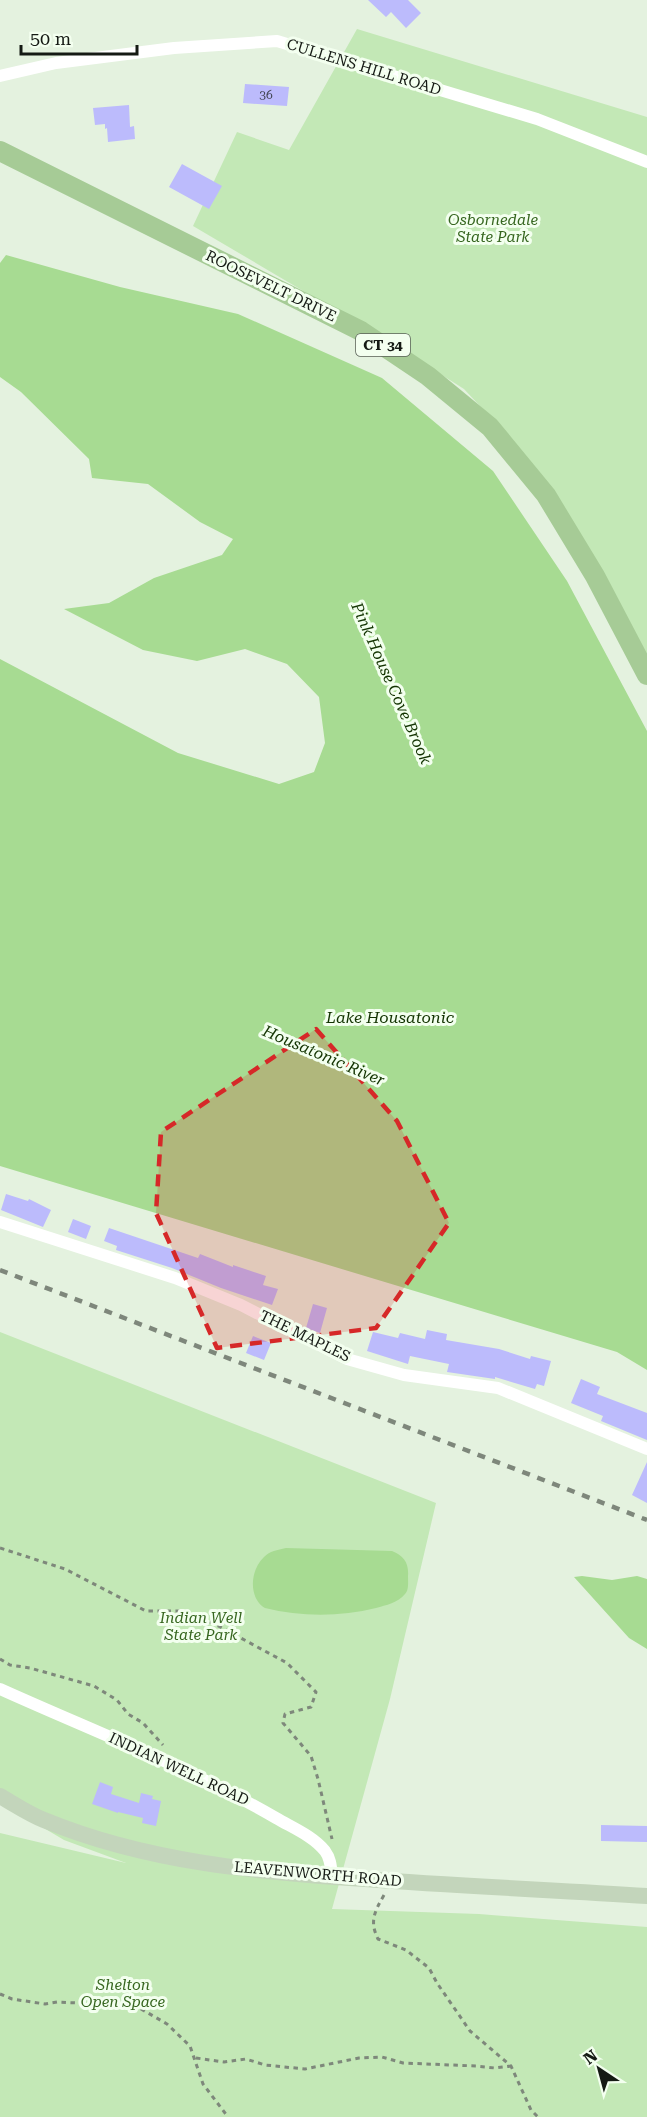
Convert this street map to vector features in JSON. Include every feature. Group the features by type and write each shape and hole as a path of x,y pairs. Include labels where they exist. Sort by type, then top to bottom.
{"main road":[{"name":"ROOSEVELT DRIVE","path":"0,151 361,330 428,375 490,427 546,495 595,576 647,675"},
{"name":"LEAVENWORTH ROAD","path":"0,1796 42,1820 94,1838 151,1854 260,1872 332,1870 391,1881 647,1896"}],"street":[{"name":"CULLENS HILL ROAD","path":"0,76 56,63 162,49 277,41 537,119 647,162"},
{"name":"THE MAPLES","path":"0,1222 186,1282 241,1305 347,1359 404,1375 498,1388 647,1449"},
{"name":"INDIAN WELL ROAD","path":"0,1689 188,1771 248,1801 314,1840 326,1852 332,1870"}],"path":[{"path":"0,1548 65,1569 146,1611 179,1611 213,1623 287,1663 304,1678 316,1692 311,1707 285,1714 283,1723 310,1756 314,1767 334,1846 332,1870"},
{"path":"0,1659 10,1665 30,1668 94,1686 117,1700 128,1713 155,1735 164,1747"},
{"path":"391,1881 375,1910 373,1929 378,1939 406,1950 429,1968 470,2031 511,2066 531,2110 538,2117"},
{"path":"0,1994 12,1999 45,2004 105,2000 130,2004 166,2024 190,2046 196,2058 199,2077 228,2117"},
{"path":"196,2058 224,2062 246,2059 264,2065 305,2069 359,2058 382,2057 403,2063 495,2068 511,2066"}],"highlighted area":[{"path":"316,1029 397,1121 449,1223 376,1328 217,1348 156,1213 161,1132"}],"green space":[{"name":"Osbornedale State Park","path":"357,29 647,117 647,664 507,435 464,389 385,339 193,226 237,132 289,150"},
{"path":"0,1332 436,1503 390,1699 332,1909 479,1914 647,1927 647,2117 0,2117 0,1833 126,1863 64,1840 0,1802"}],"water":[{"name":"Lake Housatonic","path":"6,255 120,287 238,314 382,378 493,471 567,581 647,731 647,1370 617,1352 0,1166 0,659 178,753 279,784 314,772 325,743 319,697 287,664 245,649 197,661 143,650 64,609 109,603 154,578 222,555 233,539 200,522 148,484 92,478 89,459 21,392 0,377 0,263"},
{"path":"286,1548 392,1551 400,1555 407,1564 407,1590 399,1600 392,1603 349,1613 306,1614 265,1608 256,1598 254,1591 256,1569 266,1555"},
{"path":"637,1576 647,1579 647,1649 629,1638 574,1577 612,1580"}],"building":[{"path":"368,0 408,0 421,13 406,28 391,12 386,17"},
{"path":"245,84 289,87 287,106 243,103"},
{"path":"129,105 130,127 134,126 135,139 108,142 105,124 95,125 93,108"},
{"path":"182,164 222,186 209,209 169,187"},
{"path":"6,1194 28,1201 29,1199 51,1210 43,1227 1,1210"},
{"path":"73,1219 91,1226 86,1239 68,1232"},
{"path":"109,1228 198,1258 200,1254 233,1267 233,1265 266,1276 263,1285 278,1289 272,1305 116,1250 117,1246 104,1241"},
{"path":"313,1304 327,1308 320,1333 306,1328"},
{"path":"427,1330 447,1334 446,1340 499,1349 530,1359 531,1356 551,1361 544,1386 537,1384 535,1389 495,1377 495,1379 447,1372 449,1364 410,1356 408,1364 367,1351 373,1332 398,1338 400,1333 425,1339"},
{"path":"253,1336 271,1343 264,1360 246,1353"},
{"path":"581,1379 600,1387 597,1394 647,1413 647,1440 601,1421 603,1416 571,1403"},
{"path":"647,1462 647,1503 632,1495"},
{"path":"100,1782 113,1787 111,1794 139,1803 141,1793 161,1801 156,1826 142,1823 143,1818 92,1804"},
{"path":"601,1825 647,1826 647,1842 601,1841"}],"railway":[{"path":"0,1270 647,1520"}],"water label":[{"name":"Pink House Cove Brook","path":"392,683"},
{"name":"Housatonic River","path":"324,1055"}],"park label":[{"name":"Indian Well State Park","path":"201,1626"},
{"name":"Shelton Open Space","path":"123,1994"}]}
